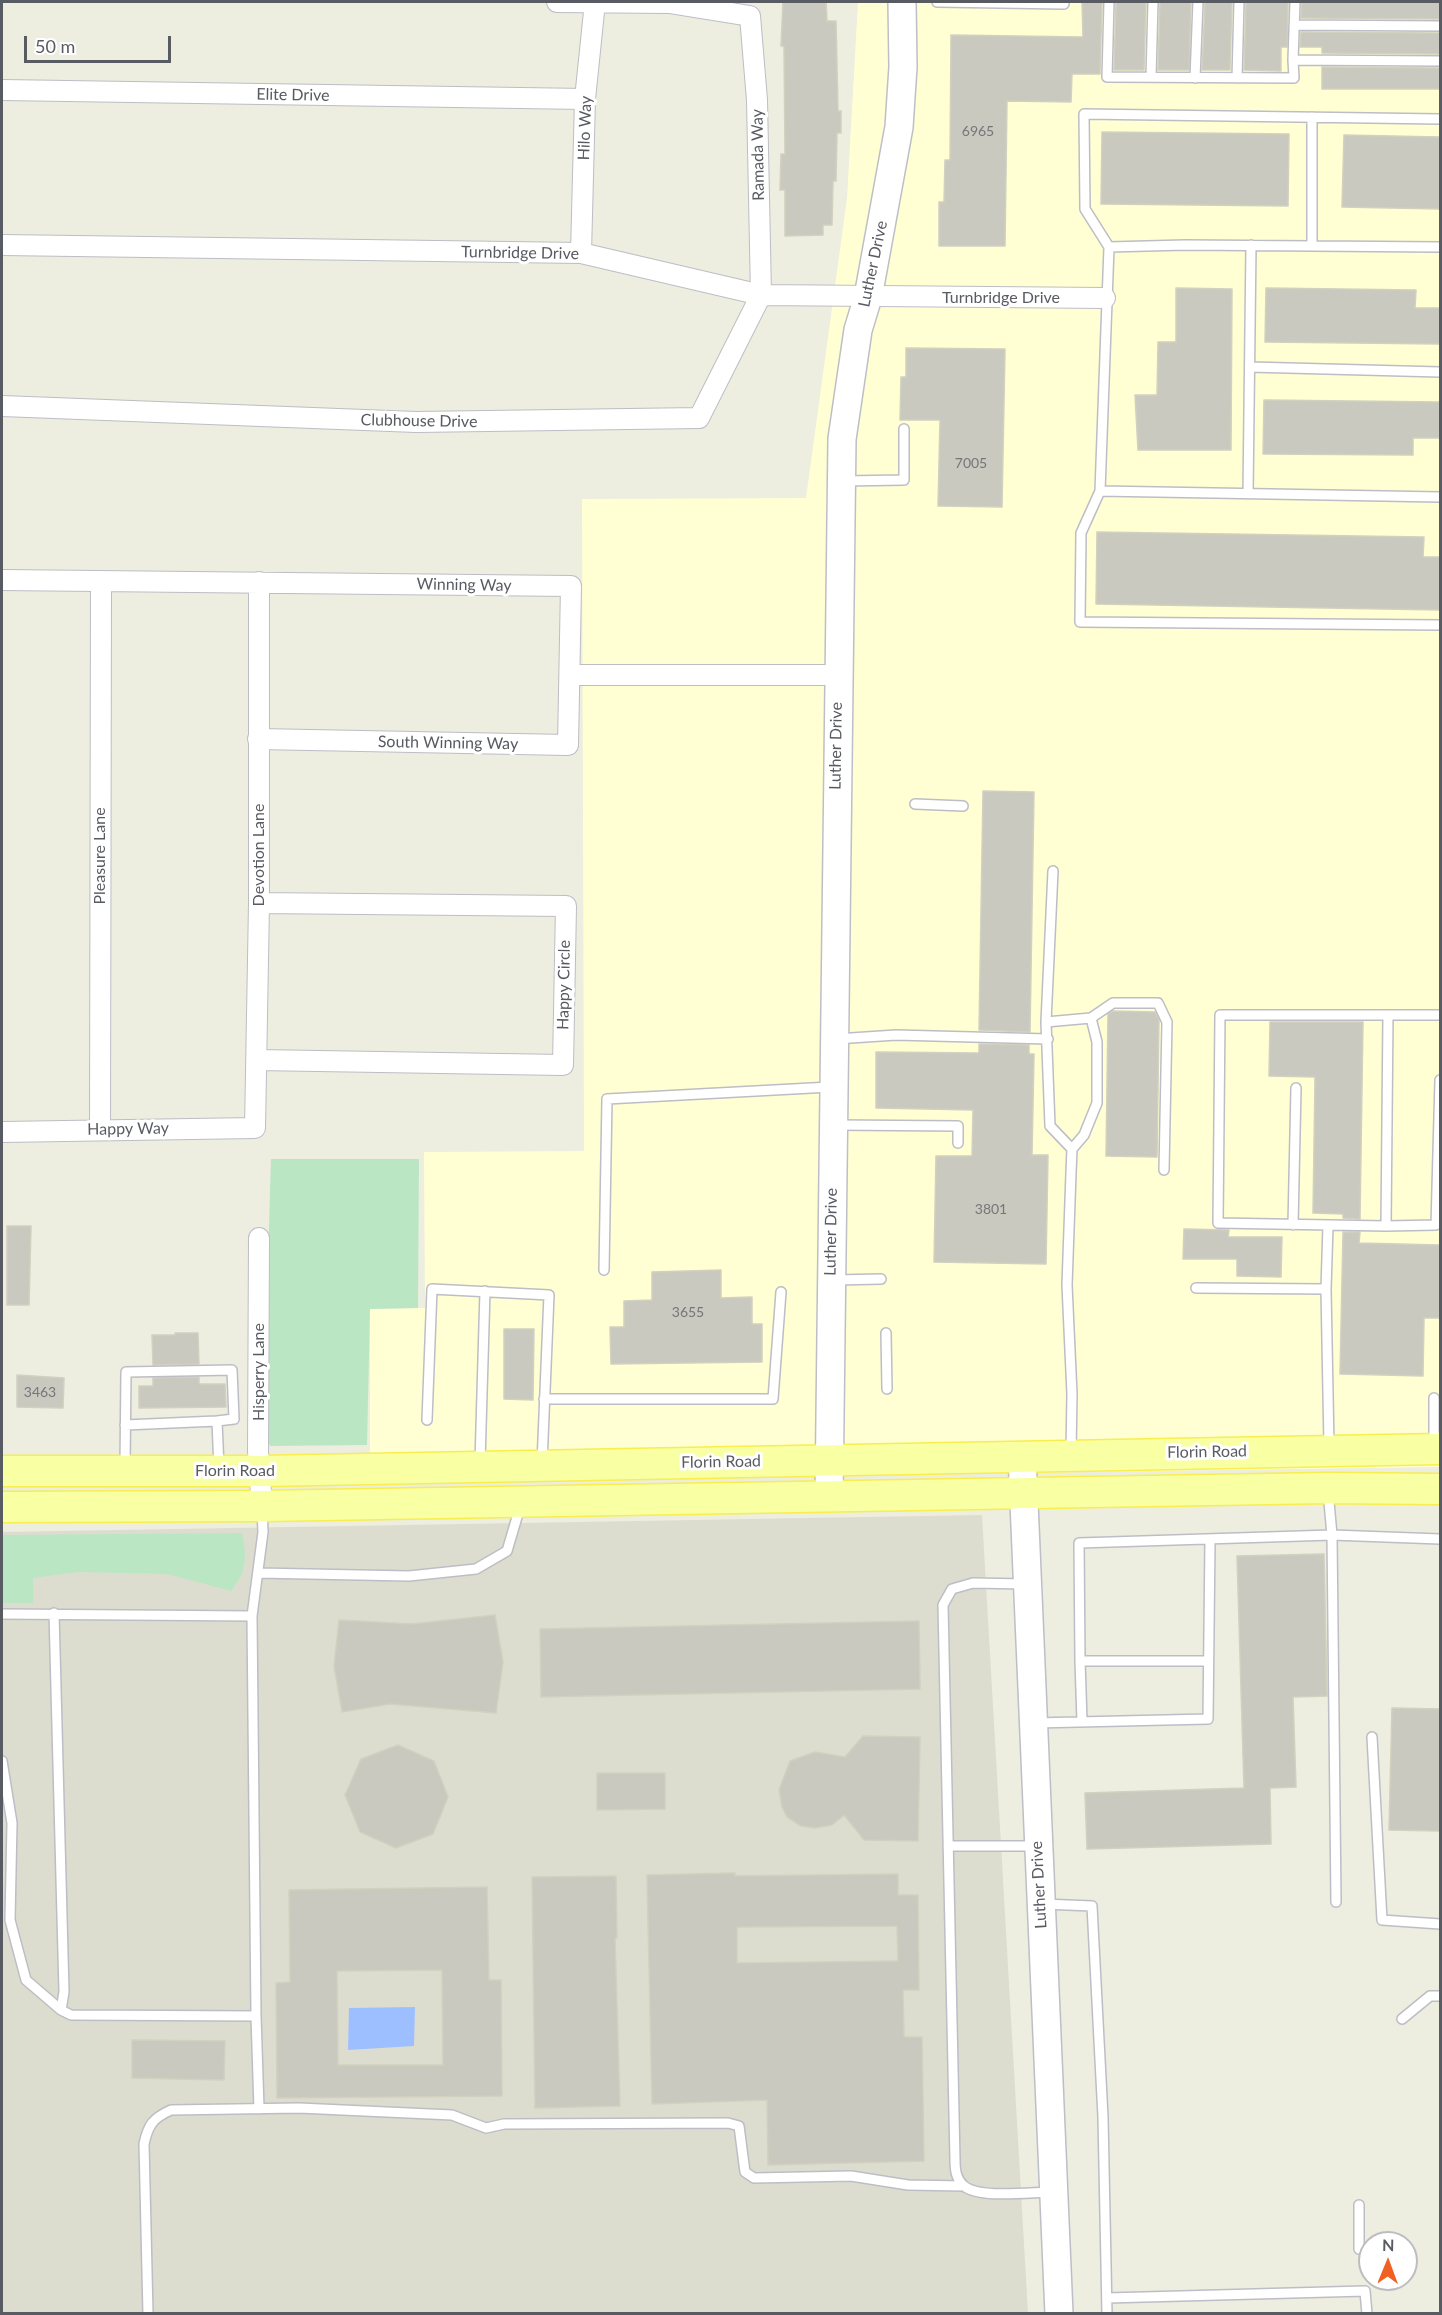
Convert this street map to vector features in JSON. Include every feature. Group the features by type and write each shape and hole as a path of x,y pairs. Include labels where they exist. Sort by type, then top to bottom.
{"main road":[{"name":"Florin Road","path":"2,1471 261,1471 1329,1449 1437,1449"},
{"path":"2,1507 262,1506 1025,1495 1328,1488 1440,1489"}],"street":[{"path":"557,2 595,2"},
{"name":"Ramada Way","path":"595,2 669,3 750,16 757,100 761,295"},
{"name":"Hilo Way","path":"581,253 585,99 595,2"},
{"name":"Luther Drive","path":"829,1497 837,675 842,439 858,330 868,297 899,127 903,67 902,2"},
{"name":"Elite Drive","path":"2,90 585,99"},
{"name":"Turnbridge Drive","path":"2,245 581,253 761,295 1106,298"},
{"name":"Clubhouse Drive","path":"2,406 416,422 699,418 761,295"},
{"name":"Winning Way","path":"2,580 571,586 570,675"},
{"name":"Pleasure Lane","path":"100,1129 101,582"},
{"name":"Devotion Lane","path":"255,1128 259,903 259,582"},
{"path":"570,675 837,675"},
{"name":"South Winning Way","path":"258,739 568,745 570,675"},
{"name":"Happy Circle","path":"257,1060 563,1065 566,906 259,903"},
{"name":"Happy Way","path":"2,1132 255,1128"},
{"name":"Hisperry Lane","path":"259,1238 258,1451 262,1506"},
{"name":"Luther Drive","path":"1022,1456 1059,2313"}],"lane":[{"path":"937,2 1064,4"},
{"path":"1109,2 1107,77 1196,78 1294,78 1295,2"},
{"path":"1152,77 1153,2"},
{"path":"1196,78 1198,2"},
{"path":"1237,78 1239,2"},
{"path":"1294,25 1440,26"},
{"path":"1293,60 1440,61"},
{"path":"1440,118 1084,114 1085,209 1109,247 1100,491 1081,533 1080,622 1440,625"},
{"path":"1312,117 1312,246"},
{"path":"1109,247 1251,245 1440,247"},
{"path":"1248,494 1251,245"},
{"path":"1250,367 1440,372"},
{"path":"840,481 904,480 904,429"},
{"path":"1100,491 1440,497"},
{"path":"915,804 963,806"},
{"path":"1053,871 1046,1022 1050,1126 1072,1149"},
{"path":"1046,1022 1091,1018 1113,1003 1158,1003 1167,1022 1164,1170"},
{"path":"1440,1016 1220,1015 1218,1224 1436,1225 1440,1080"},
{"path":"1386,1226 1388,1015"},
{"path":"1071,1455 1072,1394 1067,1285 1072,1149 1084,1135 1097,1103 1097,1042 1091,1018"},
{"path":"833,1040 897,1035 1048,1039"},
{"path":"604,1270 607,1099 833,1087"},
{"path":"1293,1225 1296,1088"},
{"path":"832,1125 958,1126 958,1143"},
{"path":"1328,1226 1326,1289 1329,1449"},
{"path":"831,1280 881,1279"},
{"path":"1196,1288 1326,1289"},
{"path":"427,1420 432,1289 549,1295 542,1466"},
{"path":"480,1467 485,1291"},
{"path":"544,1398 773,1399 781,1292"},
{"path":"886,1333 887,1389"},
{"path":"125,1425 234,1419 232,1370 126,1372 125,1425 125,1471"},
{"path":"1434,1398 1437,1449"},
{"path":"217,1421 219,1471"},
{"path":"1328,1488 1332,1535 1336,1902"},
{"path":"258,1573 409,1576 476,1569 507,1551 522,1502"},
{"path":"259,2109 252,1617 263,1532 262,1506"},
{"path":"1082,1721 1079,1543 1332,1535 1440,1539"},
{"path":"1032,1723 1208,1719 1210,1540"},
{"path":"1027,1584 972,1583 952,1589 943,1605 955,2160 956,2174 964,2186 976,2193 1053,2192"},
{"path":"54,1613 64,1992 61,2010"},
{"path":"2,1614 252,1617"},
{"path":"1080,1661 1207,1661"},
{"path":"1372,1737 1382,1920 1440,1924"},
{"path":"2,1761 12,1823 10,1920 26,1980 61,2010 71,2015 256,2016"},
{"path":"948,1846 1038,1846"},
{"path":"1040,1904 1092,1906 1103,2117 1107,2313"},
{"path":"1402,2019 1430,1996 1440,1996"},
{"path":"148,2313 144,2144 147,2127 157,2116 171,2110 259,2109 452,2115 486,2128 542,2124 728,2123 739,2126 742,2132 745,2172 754,2178 851,2176 908,2185 964,2186"},
{"path":"1359,2205 1359,2231"},
{"path":"1107,2298 1365,2291 1367,2313"}],"shaded area":[{"path":"858,2 1440,2 1440,1467 370,1482 370,1309 425,1308 424,1152 584,1151 582,499 806,498 847,198"},
{"path":"271,1159 419,1159 418,1308 370,1309 367,1445 270,1446 263,1425"},
{"path":"982,1515 1028,2313 2,2313 2,1532"},
{"path":"242,1533 245,1549 243,1570 231,1591 167,1574 78,1572 33,1578 33,1603 2,1603 2,1535"}],"water":[{"path":"415,2007 414,2046 348,2050 349,2008"}],"building":[{"path":"783,2 826,2 827,21 836,21 838,111 841,111 841,133 837,133 832,225 823,225 823,235 785,236 785,190 780,190 781,154 785,154 784,46 781,46"},
{"path":"1082,2 1102,2 1100,74 1072,74 1071,102 1007,101 1005,246 939,246 939,202 944,202 945,160 950,160 951,35 1083,37"},
{"path":"1116,2 1146,2 1144,70 1114,70"},
{"path":"1160,2 1191,2 1189,70 1158,70"},
{"path":"1205,2 1232,2 1230,70 1202,70"},
{"path":"1246,2 1288,2 1287,47 1281,47 1281,71 1244,70"},
{"path":"1302,2 1440,2 1440,19 1301,18"},
{"path":"1301,32 1440,33 1440,54 1322,53 1322,47 1300,47"},
{"path":"1322,67 1440,68 1440,89 1322,89"},
{"path":"1102,132 1289,134 1288,206 1101,204"},
{"path":"1344,135 1440,137 1440,209 1342,207"},
{"path":"1176,288 1232,289 1231,450 1138,450 1135,395 1157,395 1158,342 1176,342"},
{"path":"1266,288 1416,290 1415,308 1440,308 1440,344 1265,342"},
{"path":"906,348 1005,349 1002,507 938,506 940,420 900,420 901,377 906,377"},
{"path":"1264,400 1440,402 1440,438 1413,438 1413,455 1263,454"},
{"path":"1097,532 1424,537 1423,557 1440,557 1440,610 1096,604"},
{"path":"983,791 1034,792 1030,1032 979,1030"},
{"path":"1113,1011 1155,1012 1159,1020 1157,1157 1106,1156 1108,1014"},
{"path":"1270,1022 1363,1022 1360,1219 1343,1218 1343,1214 1313,1213 1315,1077 1269,1076"},
{"path":"979,1044 1029,1045 1029,1054 1034,1054 1032,1155 1048,1155 1046,1264 934,1262 936,1156 972,1156 973,1110 876,1108 876,1052 979,1053"},
{"path":"7,1226 31,1226 29,1305 7,1305"},
{"path":"1184,1229 1229,1230 1228,1237 1282,1237 1281,1277 1237,1276 1237,1259 1183,1259"},
{"path":"1343,1232 1360,1232 1359,1243 1440,1245 1440,1318 1424,1318 1423,1376 1340,1374"},
{"path":"721,1270 721,1298 752,1297 752,1324 762,1324 762,1362 611,1364 610,1327 624,1327 624,1301 652,1300 652,1272"},
{"path":"504,1329 534,1329 533,1400 504,1399"},
{"path":"175,1333 198,1333 199,1364 153,1365 152,1335 175,1335"},
{"path":"17,1375 64,1378 63,1408 17,1407"},
{"path":"199,1377 199,1384 225,1384 226,1407 139,1408 139,1386 153,1386 153,1378"},
{"path":"1324,1554 1327,1696 1293,1697 1296,1787 1270,1788 1271,1844 1087,1849 1085,1793 1244,1788 1237,1556"},
{"path":"495,1615 503,1662 496,1713 390,1704 342,1712 334,1666 339,1620 412,1624"},
{"path":"919,1621 920,1689 541,1697 540,1629"},
{"path":"1392,1708 1440,1709 1440,1831 1389,1830"},
{"path":"863,1736 920,1737 918,1841 864,1840 844,1815 832,1825 815,1828 801,1826 787,1817 782,1807 779,1790 790,1761 815,1752 845,1757"},
{"path":"398,1745 434,1761 448,1797 433,1834 396,1848 360,1832 345,1795 361,1759"},
{"path":"597,1773 665,1773 665,1809 597,1810"},
{"path":"898,1874 898,1895 918,1895 919,1990 903,1990 904,2037 922,2037 924,2161 768,2165 767,2100 652,2104 647,1875","holes":["897,1926 898,1961 737,1963 737,1927"]},
{"path":"616,1876 617,1938 615,1938 620,2106 535,2108 532,1877"},
{"path":"487,1887 489,1980 501,1980 502,2096 277,2098 276,1983 290,1982 289,1890","holes":["442,1970 443,2065 338,2065 337,1971"]},
{"path":"132,2040 225,2041 224,2080 132,2078"}]}
